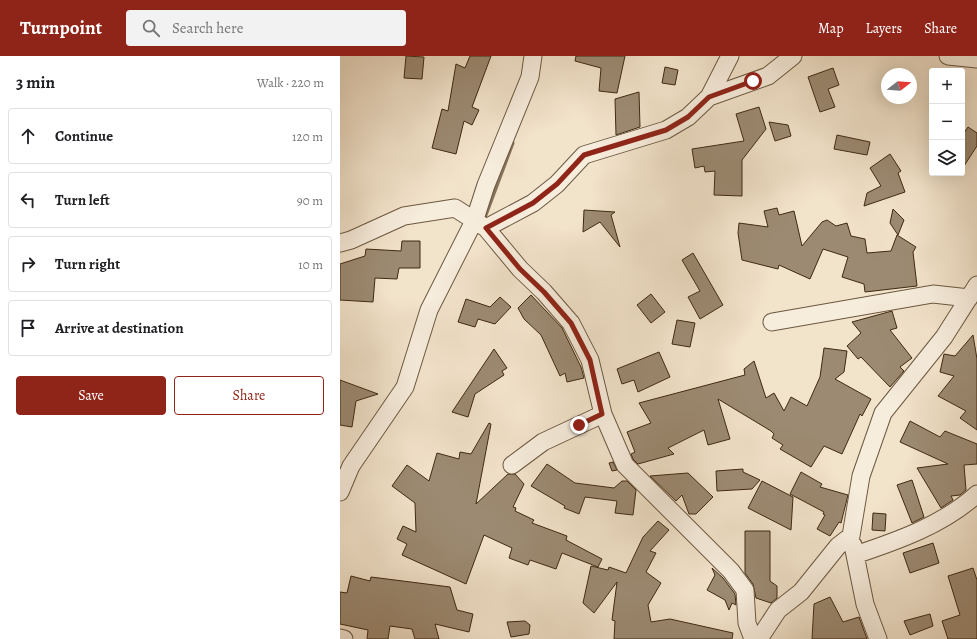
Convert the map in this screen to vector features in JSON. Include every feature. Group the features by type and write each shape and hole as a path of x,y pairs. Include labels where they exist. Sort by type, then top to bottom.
{"street":[{"path":"340,492 351,466 405,387 429,310 480,224 486,185 530,77 532,56"},
{"path":"480,224 533,203 557,184 584,155 666,130 688,117 709,97 730,56"},
{"path":"709,97 768,76 793,56"},
{"path":"948,56 977,59"},
{"path":"340,243 351,240 404,216 428,211 455,208 480,224 571,323 590,360 602,414 625,465 730,571 745,590 747,624 752,639"},
{"path":"772,322 933,294 973,291"},
{"path":"878,639 865,604 851,536 861,476 883,413 944,337 973,291"},
{"path":"512,465 543,442 602,414"},
{"path":"855,555 900,540 952,513 977,494"},
{"path":"759,639 778,610 800,592 838,546 851,536"},
{"path":"340,638 344,639"}],"building":[{"path":"406,56 424,57 422,79 404,78"},
{"path":"470,56 491,56 472,107 479,110 472,125 464,121 456,154 432,148 442,109 448,111 456,64 465,68"},
{"path":"576,56 625,56 617,93 599,91 601,68 575,61"},
{"path":"665,67 678,70 675,85 662,83"},
{"path":"833,68 839,85 828,89 835,107 820,112 808,77"},
{"path":"639,92 640,127 616,135 615,99"},
{"path":"759,107 766,129 742,160 742,196 714,195 715,171 705,172 704,166 695,168 692,149 744,141 736,114"},
{"path":"769,122 788,125 791,136 775,141"},
{"path":"968,127 977,133 977,146 965,164 965,140 965,132"},
{"path":"837,135 870,142 867,155 834,149"},
{"path":"890,154 901,171 898,173 905,192 864,206 867,193 881,186 870,168"},
{"path":"777,208 779,215 794,211 802,246 822,222 827,220 836,226 847,223 851,236 865,239 867,253 891,251 897,235 916,247 913,252 917,286 865,292 864,284 842,277 848,257 823,249 810,279 779,265 778,269 742,260 738,233 739,223 768,227 764,211"},
{"path":"893,209 904,220 898,235 890,223"},
{"path":"584,210 615,212 611,215 620,247 600,222 583,232"},
{"path":"402,241 420,241 420,268 399,268 397,279 375,278 373,302 340,300 340,264 365,256 366,249 401,251"},
{"path":"693,253 723,305 700,319 688,297 700,291 682,260"},
{"path":"651,294 665,312 651,323 637,305"},
{"path":"531,295 562,328 581,367 584,378 567,382 565,373 560,376 541,335 524,319 518,308"},
{"path":"500,297 511,307 495,324 478,319 475,327 458,322 466,299 490,307"},
{"path":"892,311 897,328 890,330 912,358 900,367 904,371 890,387 861,357 858,359 847,346 861,333 852,322"},
{"path":"677,320 695,323 690,347 672,344"},
{"path":"973,335 977,359 977,430 960,418 966,411 938,396 954,376 940,372 944,354 955,356"},
{"path":"824,348 847,351 844,372 835,379 871,399 862,416 860,414 842,454 824,446 811,467 780,449 783,445 772,438 774,434 771,431 718,399 730,439 708,445 704,430 668,448 674,454 638,464 633,459 631,454 635,452 627,432 651,423 639,403 745,375 744,369 754,361 766,398 774,393 784,411 791,397 807,406 820,377"},
{"path":"494,349 507,368 502,371 504,375 475,394 468,417 452,412"},
{"path":"659,352 670,377 638,392 634,380 622,384 617,369"},
{"path":"340,380 378,394 356,401 352,427 340,425"},
{"path":"910,421 940,437 945,431 977,444 977,464 964,465 966,490 960,495 951,496 953,500 941,508 917,468 948,464 900,442"},
{"path":"489,423 491,424 476,504 508,474 515,474 524,484 513,507 516,508 515,511 534,520 532,523 567,536 566,540 602,559 598,567 562,553 556,569 530,560 528,565 509,558 512,548 484,535 466,584 402,555 407,544 397,539 403,526 416,532 415,503 392,486 407,465 429,481 437,453 459,459 460,452 471,454"},
{"path":"613,462 617,470 612,471 609,463"},
{"path":"547,464 575,483 614,488 622,481 627,481 636,490 633,515 615,513 617,501 585,497 579,514 564,508 565,506 531,486"},
{"path":"743,469 743,472 760,480 752,489 717,491 716,471"},
{"path":"801,472 822,484 820,487 848,495 841,523 839,522 830,536 817,529 825,515 823,514 824,512 790,494"},
{"path":"688,473 713,497 696,514 689,514 682,495 676,501 650,476"},
{"path":"912,480 924,517 912,523 897,485"},
{"path":"762,481 793,497 791,530 748,508"},
{"path":"873,513 886,514 885,531 872,530"},
{"path":"658,521 669,530 650,551 656,553 646,572 661,583 648,605 651,622 670,619 733,633 732,639 614,639 615,621 612,620 617,582 594,613 583,603 591,566 608,570 609,567 626,573 643,537"},
{"path":"745,531 770,531 770,581 777,586 777,598 771,603 756,598 753,584 745,573"},
{"path":"933,543 939,563 910,573 903,553"},
{"path":"712,568 723,578 735,594 736,605 732,603 729,610 725,600 707,590 715,575"},
{"path":"973,568 977,580 977,639 948,639 942,621 960,615 948,576"},
{"path":"351,576 370,581 371,577 450,587 457,610 473,614 469,632 435,624 439,639 415,639 412,629 390,626 388,639 367,639 368,630 340,624 340,592 347,593"},
{"path":"830,597 843,622 859,617 867,639 812,639 814,604"},
{"path":"930,614 933,626 910,635 904,621"},
{"path":"525,621 530,625 529,634 511,637 507,622"}],"waterway":[{"path":"482,223 512,143"}],"route":[{"path":"579,425 602,414 590,360 571,323 544,292 520,269 486,228 533,203 557,184 584,155 666,130 688,117 709,97 753,81"}]}
